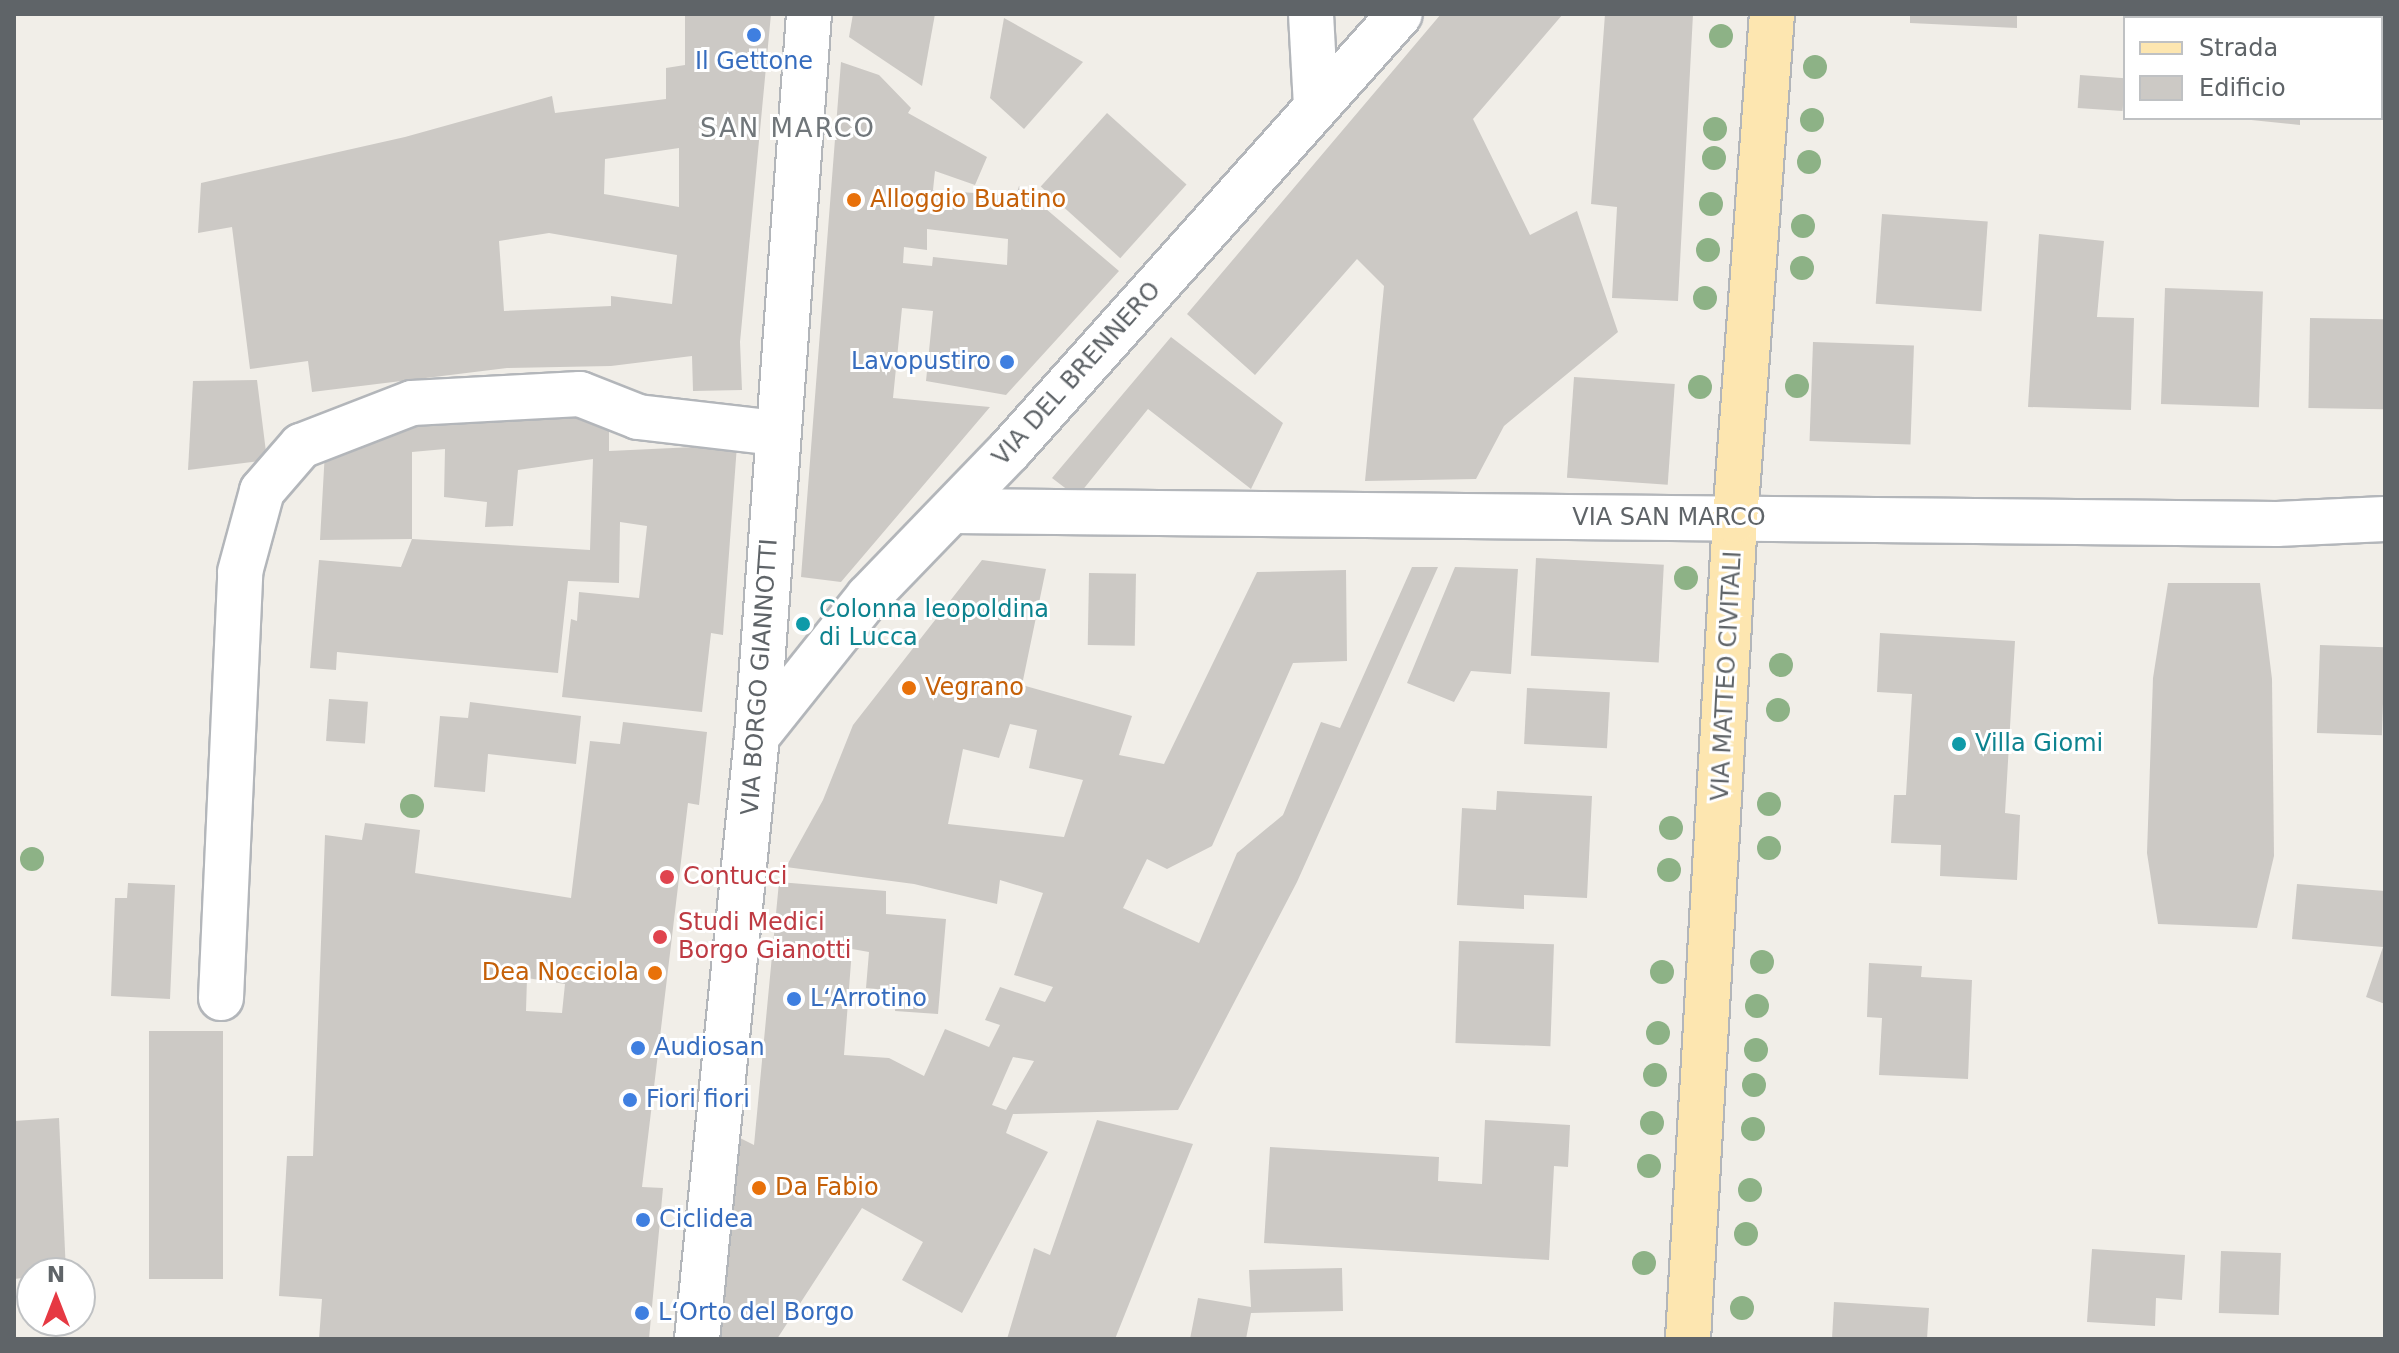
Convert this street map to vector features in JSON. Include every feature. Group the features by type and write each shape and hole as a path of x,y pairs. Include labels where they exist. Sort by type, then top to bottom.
{"main road":[{"name":"VIA MATTEO CIVITALI","path":"1688,1339 1735,520 1772,14"}],"street":[{"name":"VIA BORGO GIANNOTTI","path":"697,1339 757,736 809,14"},
{"path":"1311,14 1316,106"},
{"name":"VIA DEL BRENNERO","path":"757,736 868,597 953,511 1400,14"},
{"path":"221,998 240,572 262,491 301,446 412,403 580,394 638,417 777,433"},
{"name":"VIA SAN MARCO","path":"953,511 2277,524 2385,519"}],"building":[{"path":"685,14 771,14 740,342 742,390 693,391 692,356 611,366 507,368 312,392 308,361 250,369 232,227 198,233 201,183 405,137 552,96 555,113 666,99 666,68 685,65","holes":["679,148 679,207 604,194 605,159","549,233 677,255 672,304 611,296 611,306 504,311 499,241"]},
{"path":"853,14 935,14 922,86 849,37"},
{"path":"1441,14 1563,14 1473,119 1530,235 1577,211 1618,332 1504,426 1476,479 1365,481 1384,286 1357,259 1255,375 1187,314"},
{"path":"1605,14 1693,14 1678,301 1612,298 1617,207 1591,204"},
{"path":"1910,14 2017,14 2017,28 1910,23"},
{"path":"1004,18 1083,62 1024,129 990,98"},
{"path":"841,62 879,75 911,108 908,113 987,157 975,185 935,171 933,190 1016,196 1019,186 1119,271 1006,395 926,381 933,311 902,308 893,398 990,407 841,582 801,577","holes":["927,229 1008,239 1007,265 933,257 932,266 903,263 904,247 927,250"]},
{"path":"2080,75 2123,78 2123,111 2078,108"},
{"path":"1107,113 1187,185 1120,258 1041,187"},
{"path":"2251,120 2300,120 2300,125"},
{"path":"1882,214 1988,221 1981,311 1876,304"},
{"path":"2039,234 2104,241 2097,317 2134,318 2131,410 2028,407"},
{"path":"2165,288 2263,291 2259,407 2161,404"},
{"path":"2310,318 2385,319 2383,409 2308,408"},
{"path":"1171,337 1283,423 1251,489 1148,409 1077,497 1052,478"},
{"path":"1813,342 1914,346 1910,444 1810,441"},
{"path":"1574,377 1675,384 1668,485 1567,478"},
{"path":"257,380 267,460 188,470 193,381"},
{"path":"485,418 609,418 609,451 737,445 723,635 711,633 702,712 562,697 571,619 577,621 579,592 639,598 647,526 620,522 619,583 568,581 558,673 337,652 336,670 310,668 319,560 401,567 412,539 320,540 325,451 388,438 412,427","holes":["445,449 444,497 487,502 485,527 513,526 518,470 593,459 590,550 412,539 412,452"]},
{"path":"1536,558 1664,565 1659,663 1531,656"},
{"path":"982,560 1046,569 1022,685 1132,716 1119,755 1164,764 1257,572 1346,570 1347,661 1293,663 1212,846 1167,869 1147,859 1123,908 1199,943 1237,853 1283,815 1321,722 1340,728 1412,567 1438,567 1297,882 1178,1110 1013,1114 1006,1133 1048,1152 962,1313 902,1280 923,1242 862,1208 777,1339 712,1339 740,1138 754,1145 779,882 886,891 886,914 946,919 938,1014 895,1011 897,991 866,988 869,952 852,949 844,1055 889,1058 924,1076 945,1029 989,1047 1000,1025 985,1020 1000,987 1045,1002 1053,987 1014,975 1043,893 1000,880 997,904 914,884 786,867 823,800 853,725","holes":["1010,724 1037,730 1029,768 1083,780 1064,837 948,824 963,749 999,758","1013,1057 1034,1061 1006,1110 992,1105"]},
{"path":"1455,567 1518,569 1511,674 1471,671 1454,702 1407,683"},
{"path":"1089,573 1136,574 1135,646 1088,645"},
{"path":"2168,583 2260,583 2272,679 2274,856 2257,928 2158,924 2147,853 2153,678"},
{"name":"Villa Giomi","path":"1880,633 2015,641 2005,813 2020,815 2017,880 1940,876 1941,845 1891,843 1894,795 1906,795 1912,694 1877,692"},
{"path":"2320,645 2385,647 2382,735 2317,733"},
{"path":"1527,688 1610,692 1607,748 1524,744"},
{"path":"329,699 368,702 365,744 326,741"},
{"path":"470,702 581,716 576,764 488,754 485,792 434,787 440,716 468,718"},
{"path":"623,722 707,732 699,805 688,803 642,1187 663,1188 649,1339 319,1339 322,1299 279,1296 287,1156 313,1156 325,835 362,840 365,823 420,830 415,873 571,898 590,741 620,744","holes":["527,978 565,984 562,1013 526,1011"]},
{"path":"1497,791 1592,796 1587,898 1524,895 1524,909 1457,905 1462,808 1496,810"},
{"path":"128,883 175,885 170,999 111,996 115,898 127,898"},
{"path":"2297,884 2385,891 2385,1004 2366,997 2383,947 2292,939"},
{"path":"1459,941 1554,944 1550,1046 1455,1043"},
{"path":"1869,963 1922,966 1921,977 1972,980 1968,1079 1879,1075 1882,1018 1867,1017"},
{"path":"149,1031 223,1031 223,1279 149,1279"},
{"path":"59,1118 65,1257 16,1257 14,1279 14,1121"},
{"path":"1097,1120 1193,1144 1115,1339 1007,1339 1034,1248 1050,1255"},
{"path":"1485,1120 1570,1125 1568,1167 1554,1166 1549,1260 1264,1243 1270,1147 1439,1157 1438,1181 1482,1184"},
{"path":"2092,1249 2185,1255 2182,1300 2156,1298 2155,1326 2087,1322"},
{"path":"2221,1251 2281,1253 2279,1315 2219,1313"},
{"path":"1342,1268 1343,1311 1251,1313 1246,1339 1190,1339 1198,1298 1251,1307 1249,1270"},
{"path":"1834,1302 1929,1308 1927,1339 1832,1339"}],"place":[{"name":"Il Gettone","path":"754,35"},
{"name":"Alloggio Buatino","path":"854,200"},
{"name":"Lavopustiro","path":"1007,362"},
{"name":"Colonna leopoldina di Lucca","path":"803,624"},
{"name":"Vegrano","path":"909,688"},
{"name":"Villa Giomi","path":"1959,744"},
{"name":"Contucci","path":"667,877"},
{"name":"Studi Medici Borgo Gianotti","path":"660,937"},
{"name":"Dea Nocciola","path":"655,973"},
{"name":"L‘Arrotino","path":"794,999"},
{"name":"Audiosan","path":"638,1048"},
{"name":"Fiori fiori","path":"630,1100"},
{"name":"Da Fabio","path":"759,1188"},
{"name":"Ciclidea","path":"643,1220"},
{"name":"L‘Orto del Borgo","path":"642,1313"}],"district":[{"name":"SAN MARCO","path":"788,129"}]}
